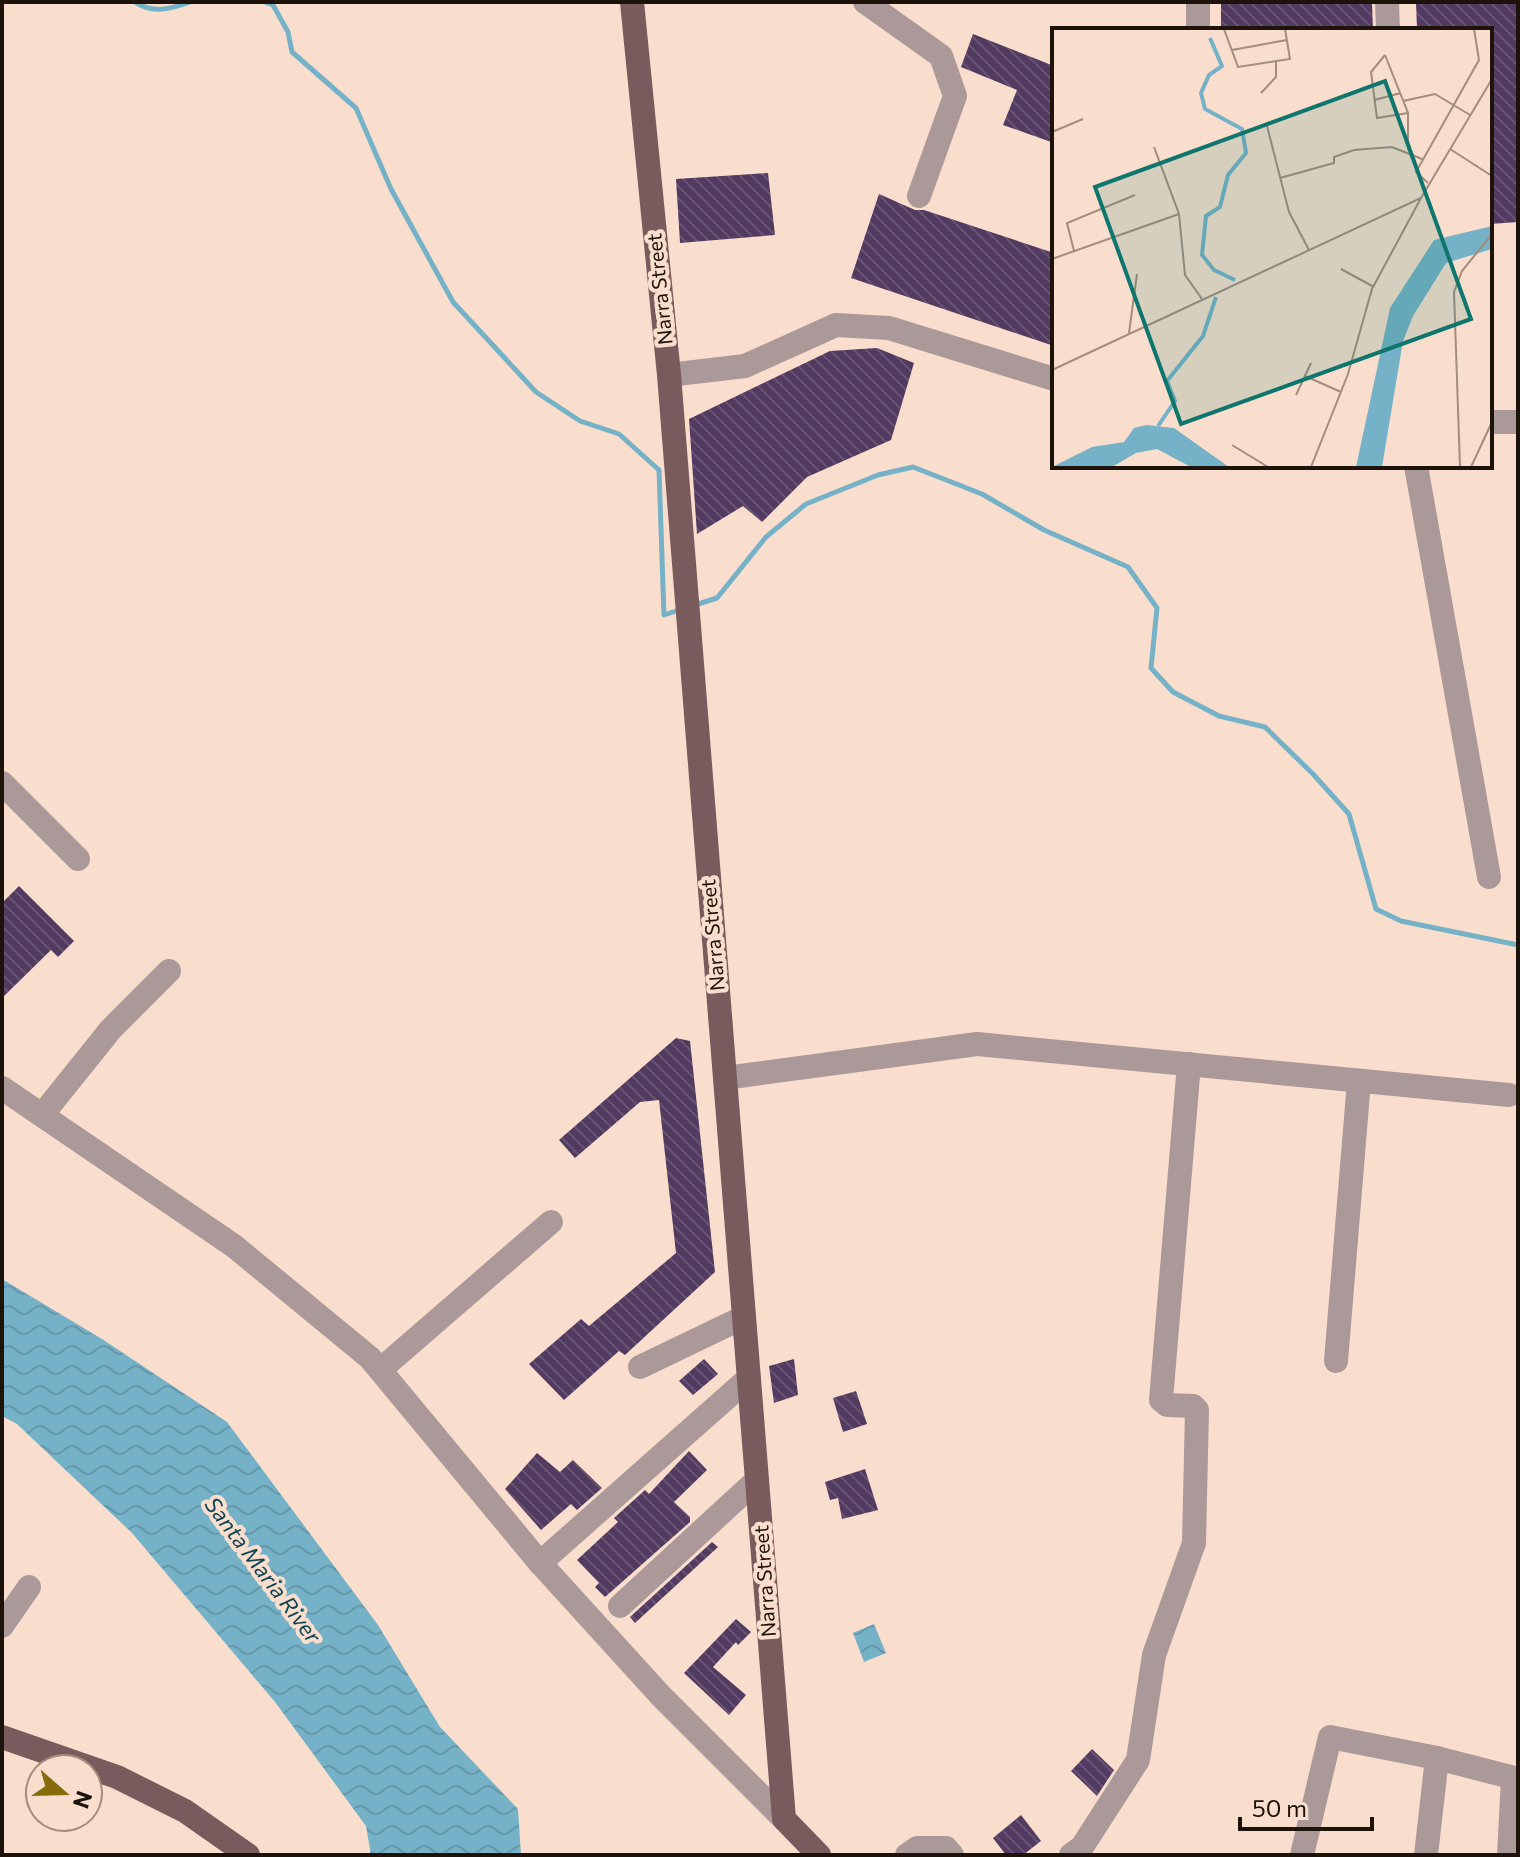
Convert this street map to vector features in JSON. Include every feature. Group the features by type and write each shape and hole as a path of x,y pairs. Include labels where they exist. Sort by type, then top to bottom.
{"main road":[{"name":"Narra Street","path":"632,2 669,375 784,1819"},
{"path":"2,1737 117,1777 185,1811 248,1855"},
{"path":"784,1819 819,1855"}],"street":[{"path":"865,2 941,56 955,96 919,196"},
{"path":"1198,2 1198,28"},
{"path":"1387,2 1388,28"},
{"path":"669,375 745,366 836,325 889,328 1052,378"},
{"path":"1492,422 1518,422"},
{"path":"1416,468 1489,877"},
{"path":"7,798 78,859"},
{"path":"42,1115 111,1029 169,971"},
{"path":"725,1078 977,1044 1509,1095"},
{"path":"1084,1852 1138,1760 1154,1655 1194,1543 1197,1410 1193,1406 1167,1405 1161,1400 1189,1064"},
{"path":"1336,1361 1359,1081"},
{"path":"2,1088 234,1246 370,1358 540,1563 661,1696 784,1819"},
{"path":"380,1370 551,1222"},
{"path":"640,1367 744,1317"},
{"path":"540,1563 749,1378"},
{"path":"620,1606 757,1480"},
{"path":"2,1626 29,1587"},
{"path":"1302,1855 1330,1737 1437,1758 1516,1779 1509,1855"},
{"path":"1426,1855 1437,1758"},
{"path":"907,1855 917,1848 946,1848 952,1855"}],"water":[{"name":"Santa Maria River","path":"2,1279 102,1339 227,1422 378,1625 440,1727 518,1809 521,1855 371,1855 366,1826 275,1702 132,1533 17,1424 2,1416"},
{"path":"874,1624 886,1653 864,1662 853,1633"}],"building":[{"path":"1221,2 1372,2 1373,28 1221,28"},
{"path":"1416,2 1518,2 1518,222 1492,224 1492,28 1417,28"},
{"path":"973,34 1052,65 1052,142 1003,125 1017,90 961,67"},
{"path":"768,173 775,235 680,243 676,179"},
{"path":"879,194 915,210 924,210 1052,252 1052,345 851,278"},
{"path":"877,348 914,363 891,440 807,477 762,522 743,506 697,534 689,419 830,351"},
{"path":"19,886 74,941 58,957 51,950 2,998 2,903"},
{"path":"676,1038 690,1041 715,1272 625,1355 619,1351 564,1400 529,1364 581,1319 589,1326 676,1253 659,1100 640,1102 575,1158 559,1140"},
{"path":"704,1359 718,1374 693,1395 679,1381"},
{"path":"794,1359 798,1395 774,1403 769,1366"},
{"path":"856,1391 867,1424 843,1432 833,1398"},
{"path":"689,1451 707,1470 674,1502 690,1517 690,1522 605,1597 595,1587 599,1583 577,1560 618,1522 614,1518 645,1490 649,1494"},
{"path":"537,1453 560,1472 573,1460 602,1488 577,1510 571,1504 541,1530 505,1489"},
{"path":"865,1469 878,1510 842,1519 838,1498 830,1500 825,1482"},
{"path":"712,1542 718,1547 635,1623 630,1617"},
{"path":"736,1619 751,1632 738,1645 736,1642 713,1667 746,1695 729,1715 684,1673"},
{"path":"1092,1749 1114,1770 1097,1796 1071,1771"},
{"path":"1021,1815 1041,1841 1023,1855 1006,1855 993,1838"}],"waterway":[{"path":"135,2 148,8 162,9 190,2"},
{"path":"265,2 273,5 288,32 292,52 356,108 391,189 453,302 536,392 580,421 619,434 659,470 664,615 676,611"},
{"path":"698,604 717,598 766,537 806,504 878,475 913,467 982,494 1044,530 1128,567 1157,608 1151,668 1173,692 1219,716 1265,727 1313,774 1349,814 1376,909 1401,921 1518,945"}]}
